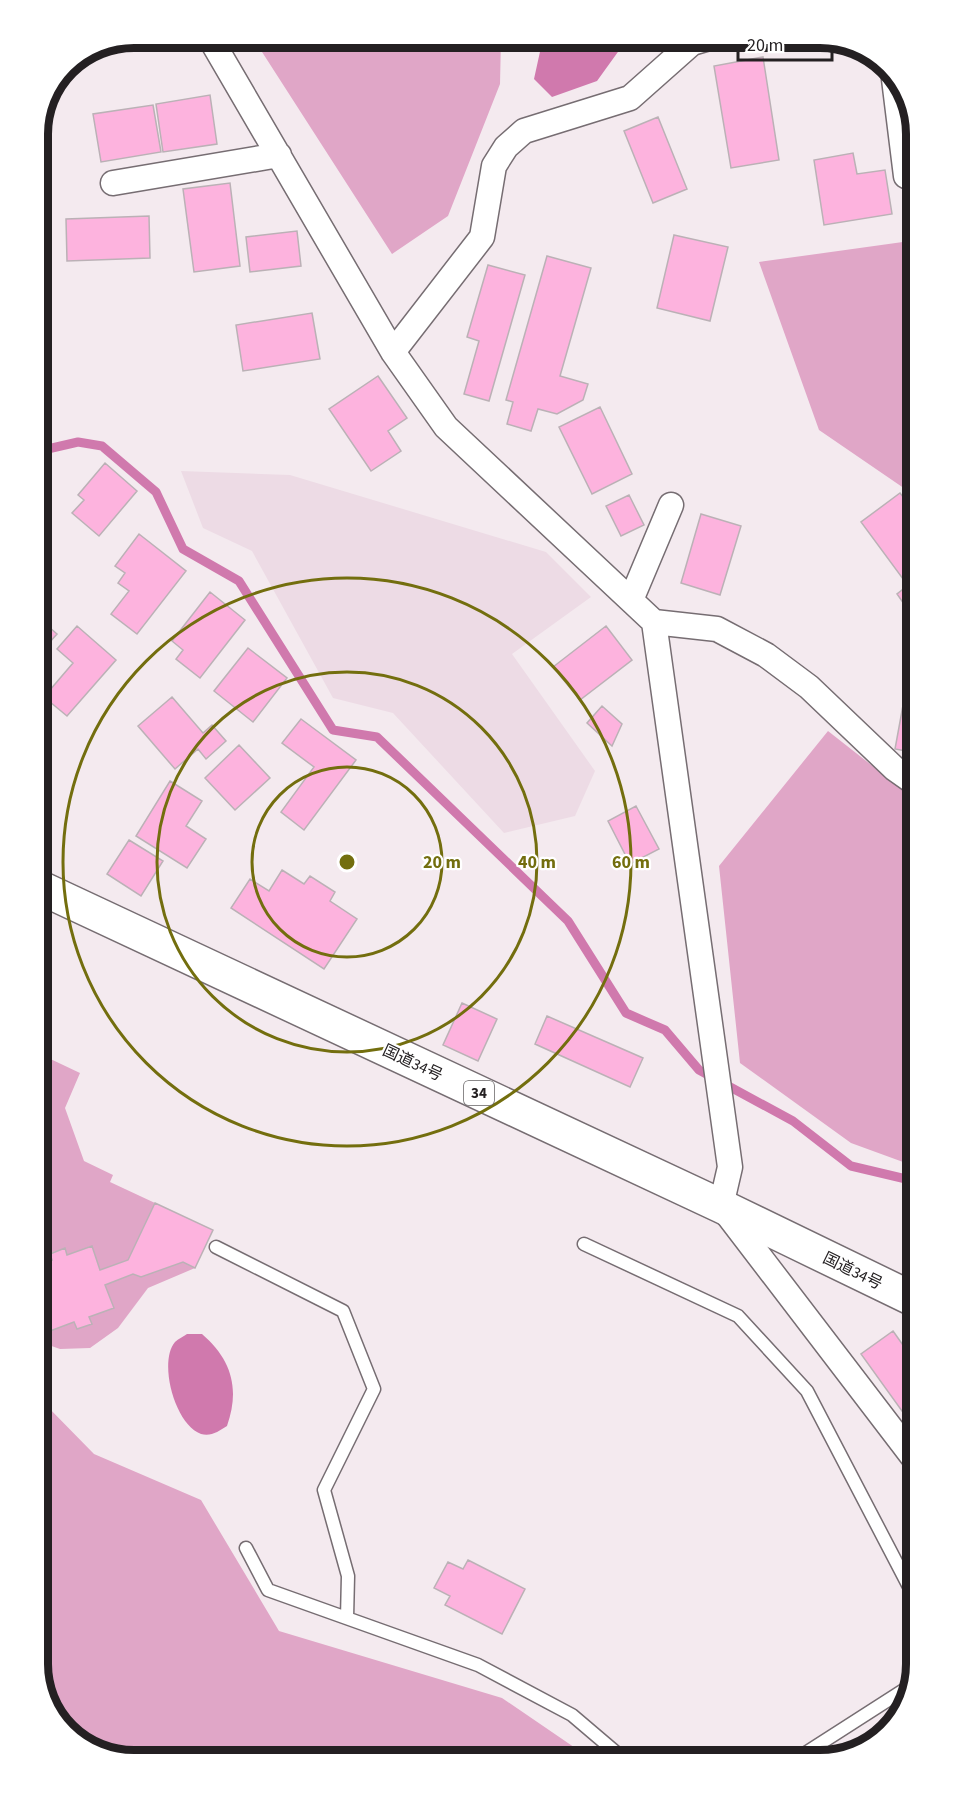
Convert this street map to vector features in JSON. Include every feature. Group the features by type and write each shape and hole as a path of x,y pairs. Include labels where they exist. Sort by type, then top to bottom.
{"highway":[{"name":"国道34号","path":"48,891 722,1206 906,1296"}],"street":[{"path":"216,48 393,352 446,427 654,622 717,629 766,655 808,687 906,777"},
{"path":"393,352 482,237 494,166 506,147 524,131 630,98 687,48"},
{"path":"896,94 906,176"},
{"path":"113,183 279,155"},
{"path":"631,600 671,505"},
{"path":"654,622 730,1167 722,1206 906,1448"}],"lane":[{"path":"584,1244 738,1316 807,1391 906,1581"},
{"path":"216,1247 343,1311 374,1389 324,1490 348,1576 347,1618"},
{"path":"246,1548 268,1590 478,1665 572,1715 613,1750"},
{"path":"810,1750 901,1692"}],"shaded area":[{"path":"259,48 501,48 500,84 448,216 392,254"},
{"path":"541,48 621,48 597,81 552,97 534,79"},
{"path":"906,242 906,490 819,430 759,262"},
{"path":"181,471 290,475 546,552 591,597 512,654 595,771 575,816 504,833 393,713 333,698 252,551 203,528"},
{"path":"828,731 906,792 906,1163 851,1143 740,1063 719,866"},
{"path":"48,1058 80,1073 65,1108 84,1161 113,1175 110,1182 155,1203 128,1260 100,1270 91,1246 67,1255 64,1249 50,1253 52,1260 48,1262"},
{"path":"183,1262 195,1268 148,1288 118,1328 90,1348 60,1349 48,1345 48,1326 50,1331 74,1322 77,1329 92,1324 89,1317 114,1308 105,1285 133,1274 141,1277"},
{"path":"187,1334 202,1334 220,1354 231,1376 233,1400 227,1426 212,1434 201,1434 192,1428 184,1419 172,1392 168,1364 170,1351 175,1342"},
{"path":"48,1407 94,1454 201,1500 279,1631 502,1698 578,1750 128,1750 91,1739 73,1725 59,1707 50,1681 48,1664"}],"building":[{"path":"763,57 779,160 731,168 714,66"},
{"path":"210,95 217,144 163,152 156,104"},
{"path":"153,105 161,152 101,162 93,114"},
{"path":"658,117 687,189 653,203 624,131"},
{"path":"853,153 857,174 885,170 892,214 824,225 814,160"},
{"path":"230,183 240,266 194,272 183,189"},
{"path":"149,216 150,258 67,261 66,219"},
{"path":"297,231 301,266 250,272 246,237"},
{"path":"674,235 728,247 710,321 657,308"},
{"path":"547,256 591,268 560,376 588,384 583,400 557,414 538,409 531,431 507,424 513,402 506,400"},
{"path":"488,265 525,275 489,401 464,394 479,341 467,337"},
{"path":"312,313 320,359 243,371 236,325"},
{"path":"378,376 407,418 388,431 401,451 371,471 329,409"},
{"path":"600,407 632,474 592,494 559,427"},
{"path":"105,463 137,491 99,536 72,513 84,500 78,495"},
{"path":"900,493 906,501 906,583 861,522"},
{"path":"629,495 644,525 621,536 606,506"},
{"path":"701,514 741,526 720,595 681,583"},
{"path":"139,534 186,571 137,634 111,614 129,591 118,583 125,573 115,566"},
{"path":"906,587 906,607 897,594"},
{"path":"210,592 245,620 200,678 176,659 183,650 172,641"},
{"path":"48,626 57,634 48,644"},
{"path":"77,626 116,660 67,716 48,700 48,692 73,663 57,649"},
{"path":"606,626 632,660 580,700 553,667"},
{"path":"248,648 287,678 253,722 214,691"},
{"path":"906,689 906,751 895,749"},
{"path":"172,697 203,733 212,725 226,741 206,759 198,749 175,769 138,726"},
{"path":"602,706 622,724 612,746 587,723"},
{"path":"301,719 356,760 304,830 281,812 314,767 282,743"},
{"path":"239,745 270,778 235,810 205,778"},
{"path":"170,781 202,801 186,826 206,839 187,868 136,836"},
{"path":"636,806 659,849 630,864 608,821"},
{"path":"129,840 163,861 141,896 107,874"},
{"path":"282,870 304,884 310,876 335,892 330,901 357,919 324,969 231,908 250,879 269,891"},
{"path":"462,1003 497,1019 478,1061 443,1045"},
{"path":"547,1016 643,1058 630,1087 535,1044"},
{"path":"155,1203 213,1230 195,1268 183,1262 141,1277 133,1274 105,1285 114,1308 89,1317 92,1324 77,1329 74,1322 50,1331 48,1326 48,1262 52,1260 50,1254 65,1248 67,1255 92,1246 100,1270 128,1260"},
{"path":"893,1331 906,1349 906,1417 861,1354"},
{"path":"468,1560 525,1589 502,1634 445,1605 450,1596 434,1588 448,1562 463,1569"}],"waterway":[{"path":"48,449 78,442 102,446 156,492 183,549 239,581 333,730 377,737 568,921 626,1013 665,1030 699,1070 793,1121 851,1166 906,1179"}]}
